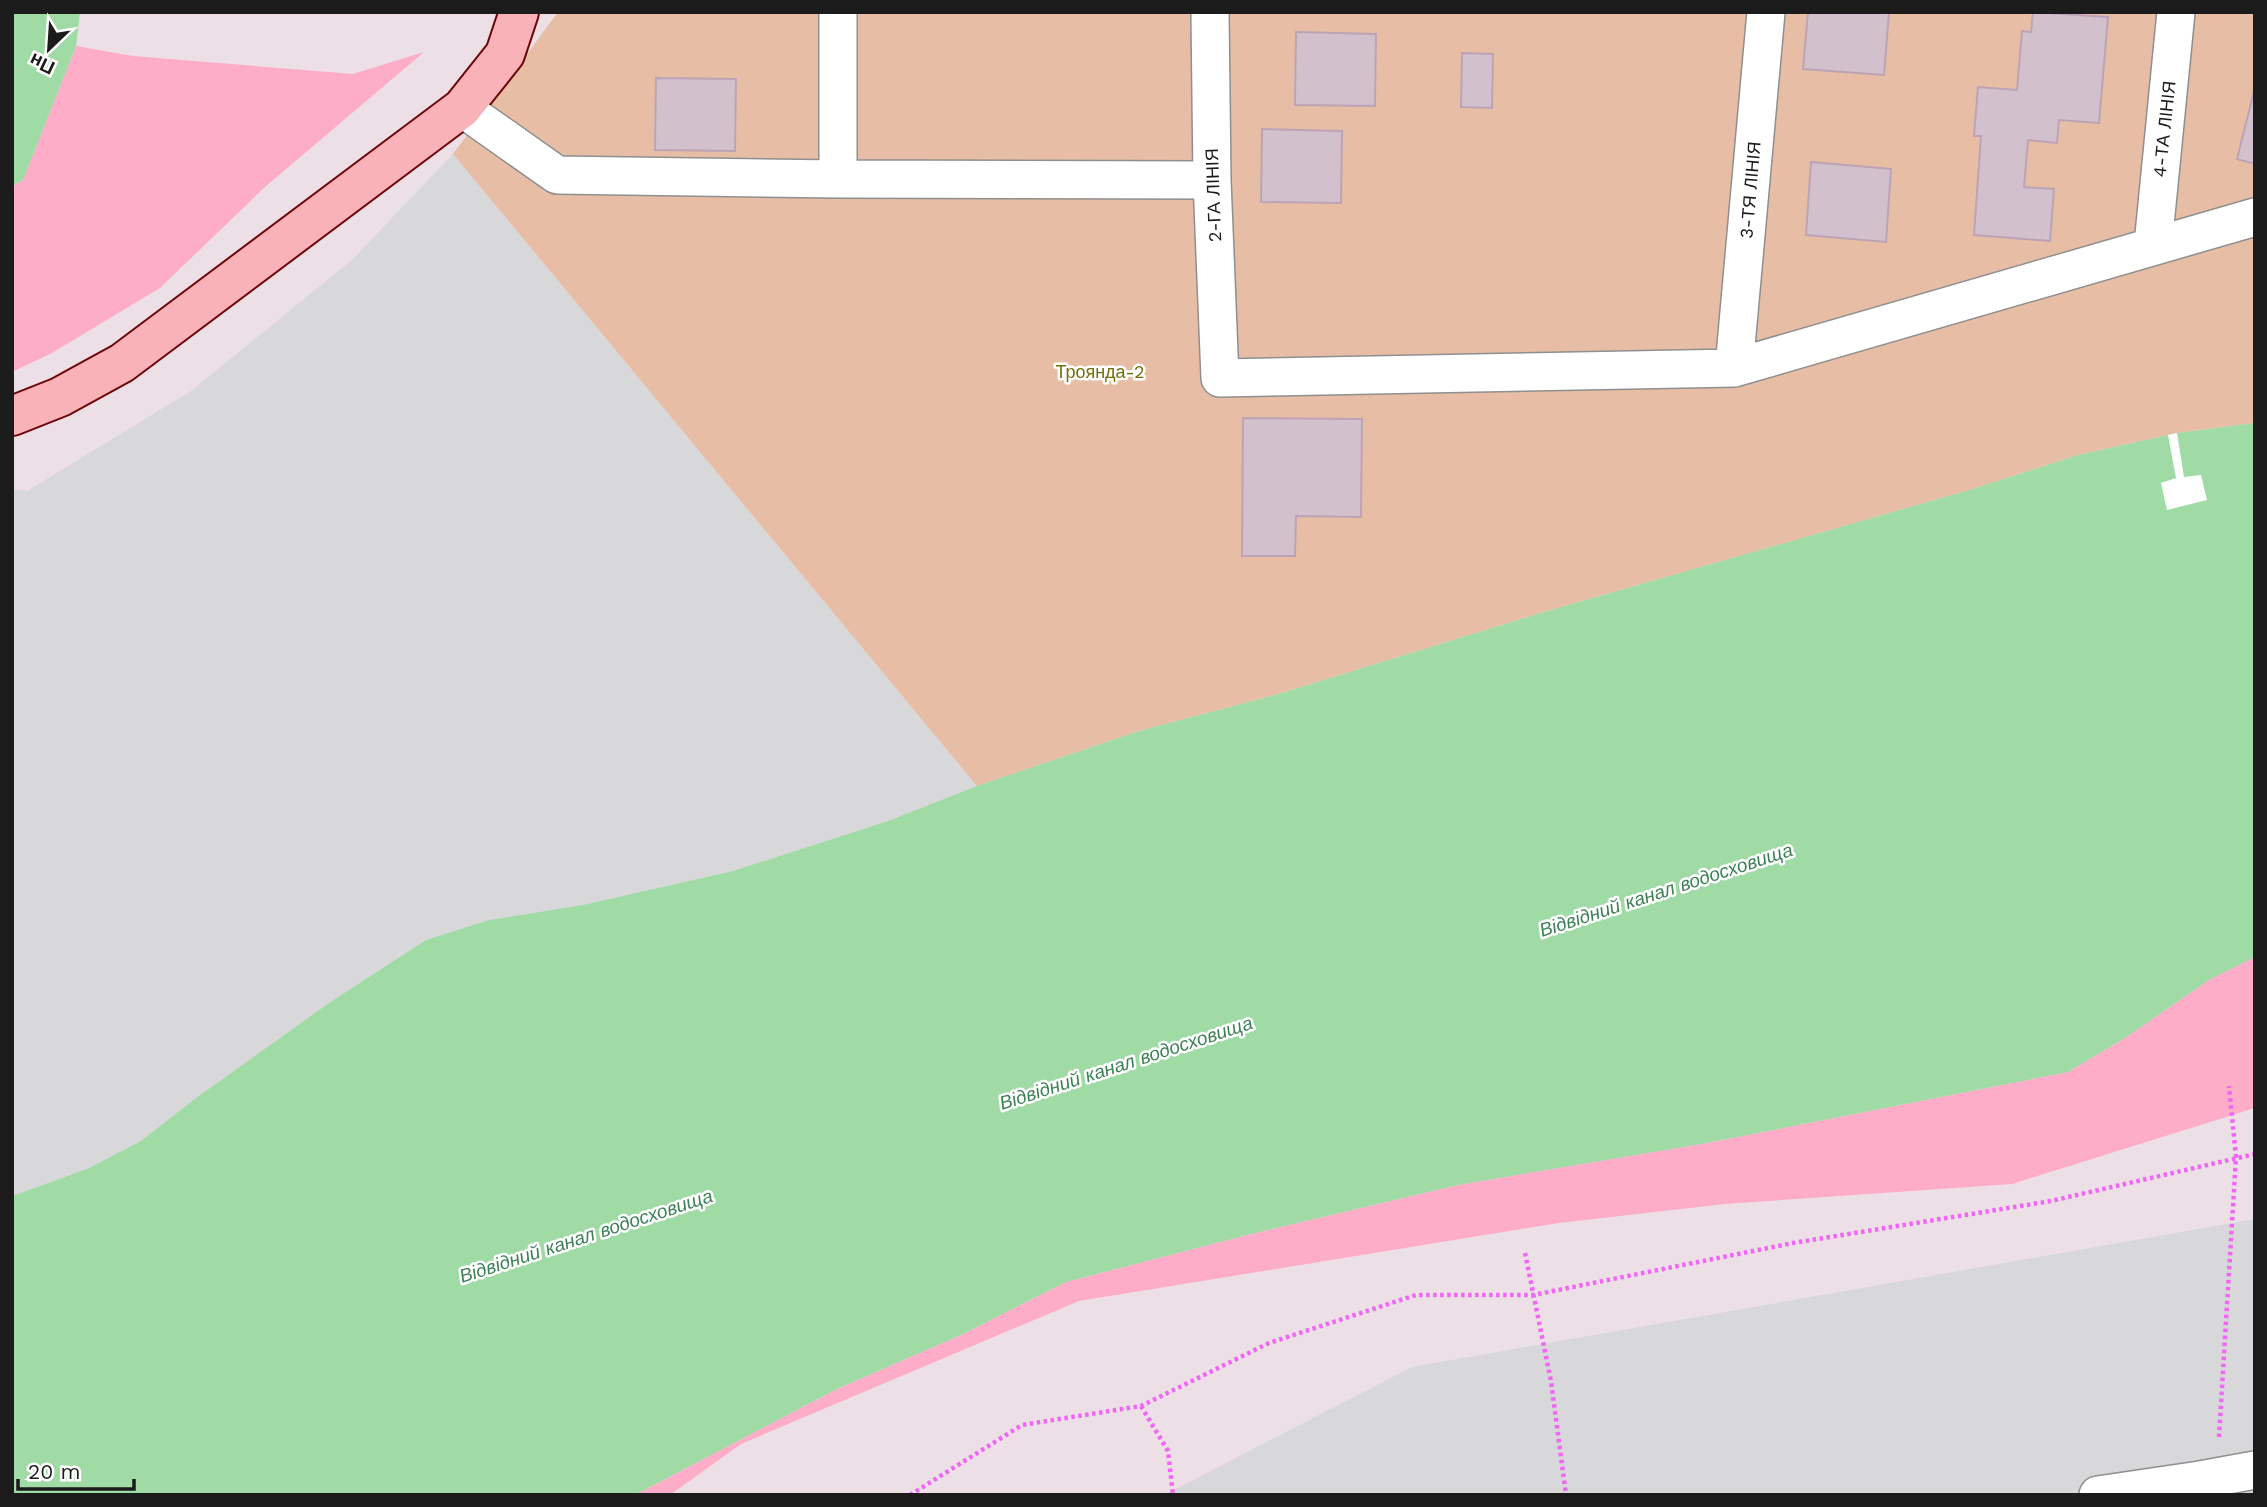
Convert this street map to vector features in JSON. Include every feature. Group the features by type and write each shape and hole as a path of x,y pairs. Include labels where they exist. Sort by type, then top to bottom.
{"street":[{"path":"12,416 60,397 122,363 462,108 505,54 519,12"},
{"path":"838,12 838,179"},
{"name":"2-ГА ЛІНІЯ","path":"1210,12 1212,180 1220,379 1734,368"},
{"name":"3-ТЯ ЛІНІЯ","path":"1734,368 1766,12"},
{"name":"4-ТА ЛІНІЯ","path":"2153,245 2176,12"},
{"path":"462,108 557,174 838,179 1212,180"},
{"path":"1734,368 2255,217"},
{"path":"2098,1495 2206,1484 2255,1469"}],"path":[{"path":"2206,1484 2236,1157 2229,1086"},
{"path":"909,1495 1022,1425 1141,1406 1269,1343 1416,1295 1533,1295 1793,1243 2051,1201 2255,1154"},
{"path":"1525,1253 1551,1381 1566,1495"},
{"path":"1141,1406 1168,1451 1173,1495"}],"shaded area":[{"path":"453,154 977,786 888,821 733,871 583,905 489,920 426,940 329,1003 196,1098 141,1141 87,1169 12,1196 12,489 27,491 191,391 353,259"},
{"path":"2255,1219 2255,1495 1164,1495 1412,1367"}],"green space":[{"name":"Троянда-2","path":"558,12 2255,12 2255,423 2177,433 2078,455 1973,489 1544,612 1282,693 1139,731 977,786 453,154"}],"sand":[{"path":"76,46 133,56 353,74 424,52 265,187 160,288 52,353 12,372 12,186 23,180"},
{"path":"2255,957 2255,1108 2012,1184 1725,1204 1559,1223 1079,1301 741,1444 670,1495 635,1495 837,1389 961,1335 1066,1282 1251,1234 1458,1185 1707,1143 2068,1072 2125,1038 2209,980"}],"water":[{"path":"12,12 80,12 76,46 23,180 12,186"},
{"name":"Відвідний канал водосховища","path":"2255,423 2255,957 2209,980 2125,1038 2068,1072 1707,1143 1458,1185 1251,1234 1066,1282 961,1335 837,1389 635,1495 12,1495 12,1196 87,1169 141,1141 196,1098 329,1003 426,940 489,920 583,905 733,871 888,821 977,786 1139,731 1282,693 1544,612 1973,489 2078,455 2177,433"}],"pier":[{"path":"2177,433 2184,477 2201,475 2207,500 2167,510 2161,483 2176,478 2168,435"}],"building":[{"path":"1808,12 1889,12 1884,75 1803,69"},
{"path":"2033,12 2108,17 2099,123 2059,120 2057,143 2028,140 2024,187 2054,189 2050,241 1974,235 1981,136 1974,136 1978,87 2017,90 2022,31 2031,32"},
{"path":"1296,32 1376,34 1375,106 1295,105"},
{"path":"1462,53 1493,54 1492,108 1461,107"},
{"path":"656,78 736,79 735,151 655,150"},
{"path":"2255,87 2255,164 2237,159"},
{"path":"1262,129 1342,131 1341,203 1261,202"},
{"path":"1811,162 1891,169 1886,242 1806,235"},
{"path":"1243,418 1362,419 1361,517 1296,516 1295,556 1242,556"}]}
